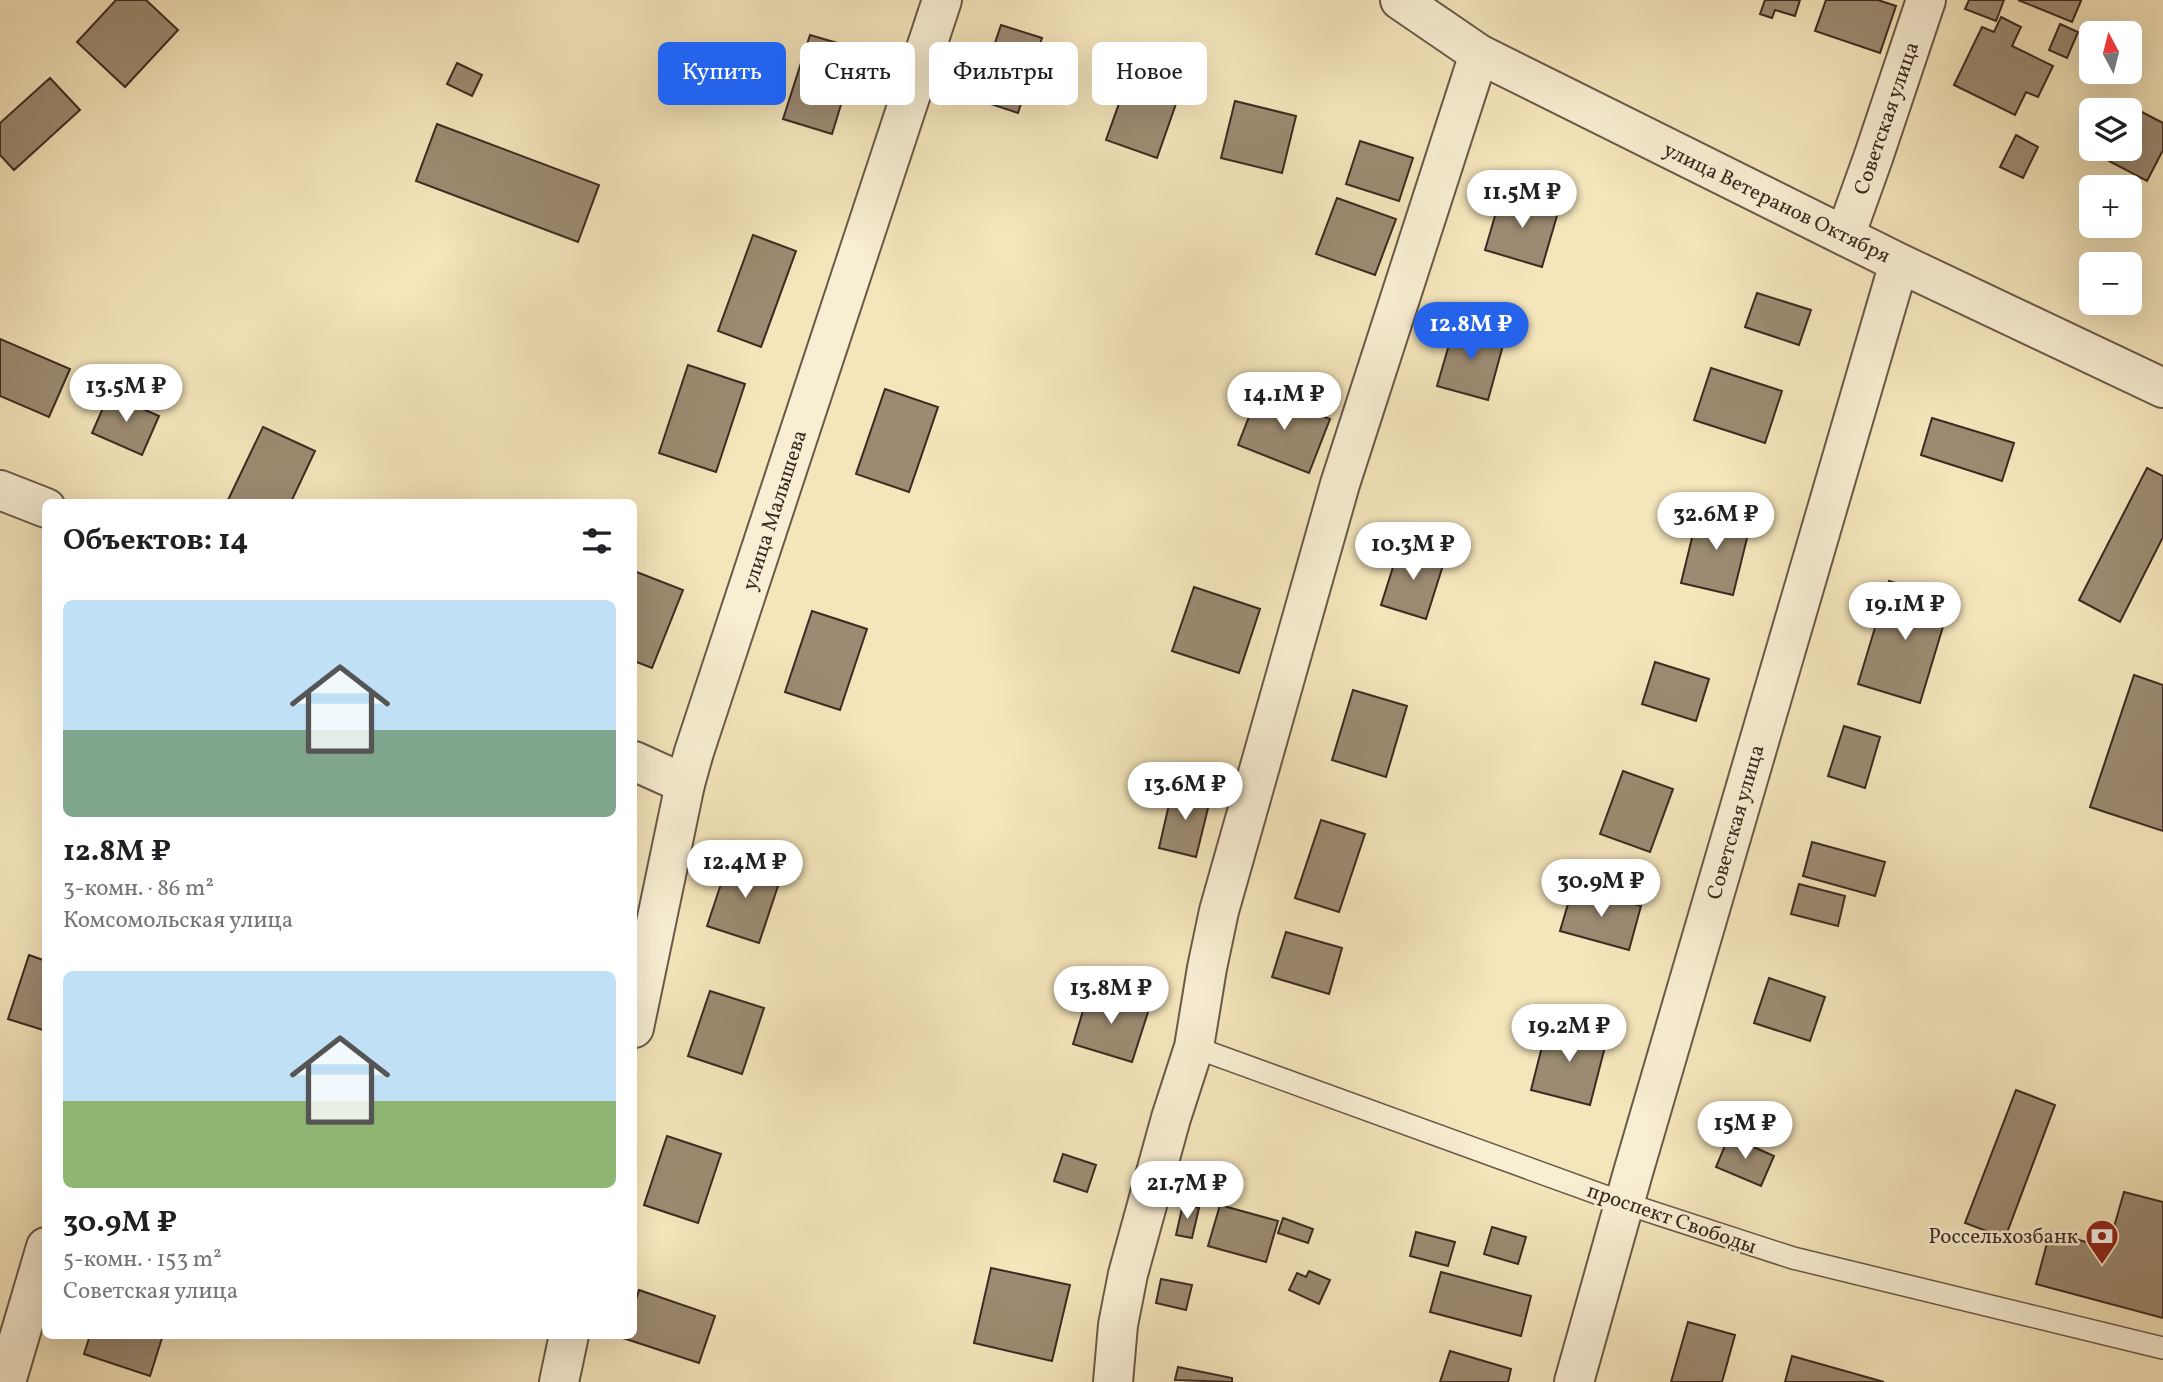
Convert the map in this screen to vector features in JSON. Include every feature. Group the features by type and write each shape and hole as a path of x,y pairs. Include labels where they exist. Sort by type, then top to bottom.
{"street":[{"name":"улица Малышева","path":"637,1014 685,784 942,0"},
{"name":"улица Ветеранов Октября","path":"1400,0 1479,54 1899,263 2163,388"},
{"name":"Советская улица","path":"1844,236 1926,0"},
{"path":"1113,1382 1118,1325 1128,1274 1171,1118 1194,1047 1219,911 1336,498 1479,54"},
{"name":"Советская улица","path":"1574,1382 1899,263"},
{"path":"0,490 42,506"},
{"path":"637,762 685,784"},
{"path":"6,1382 42,1260"},
{"path":"559,1382 568,1339"}],"lane":[{"name":"проспект Свободы","path":"1194,1047 1624,1203 1793,1258 2163,1348"}],"building":[{"path":"116,0 146,0 178,30 125,87 77,42"},
{"path":"1765,0 1800,0 1795,16 1775,10 1772,18 1760,14"},
{"path":"1826,0 1878,0 1896,6 1880,53 1815,31"},
{"path":"1969,0 2004,0 1996,21 1965,9"},
{"path":"2018,0 2079,0 2081,1 2072,22"},
{"path":"2001,17 2021,27 2012,46 2053,66 2038,97 2026,92 2015,115 1954,85 1982,27 1994,32"},
{"path":"2060,24 2078,32 2067,58 2049,50"},
{"path":"1001,25 1042,38 1041,42 995,42"},
{"path":"810,35 834,42 808,42"},
{"path":"457,63 482,75 472,96 447,84"},
{"path":"800,66 800,105 841,105 832,134 783,119"},
{"path":"50,78 80,110 14,170 0,155 0,123"},
{"path":"1235,101 1296,116 1282,173 1221,158"},
{"path":"994,105 1021,105 1018,113"},
{"path":"1118,105 1176,105 1157,158 1106,140"},
{"path":"2142,112 2163,123 2163,150 2147,181 2142,178 2142,175 2136,175 2109,161 2142,161"},
{"path":"437,124 599,185 578,242 416,181"},
{"path":"2016,135 2038,147 2023,178 2000,167"},
{"path":"1360,141 1413,158 1399,201 1346,184"},
{"path":"1502,192 1559,209 1542,267 1485,250"},
{"path":"1337,198 1396,219 1375,275 1316,254"},
{"path":"753,235 796,251 761,347 718,331"},
{"path":"1757,293 1811,310 1799,345 1745,327"},
{"path":"1455,324 1505,338 1488,400 1437,386"},
{"path":"0,339 70,369 49,417 0,396"},
{"path":"688,365 745,384 716,472 659,453"},
{"path":"1711,368 1782,391 1765,443 1694,420"},
{"path":"885,389 938,407 909,492 856,474"},
{"path":"1259,391 1330,419 1309,473 1238,445"},
{"path":"109,394 159,416 142,455 92,433"},
{"path":"1932,418 2014,443 2002,481 1921,455"},
{"path":"263,427 315,451 292,499 228,499"},
{"path":"2147,468 2163,476 2163,537 2120,622 2079,600"},
{"path":"1699,509 1751,522 1733,595 1681,583"},
{"path":"1400,545 1445,559 1426,619 1381,605"},
{"path":"637,572 683,590 652,668 637,662"},
{"path":"1889,581 1951,600 1920,703 1858,684"},
{"path":"1194,587 1260,609 1239,673 1172,651"},
{"path":"812,611 867,629 840,710 785,692"},
{"path":"1655,662 1709,679 1696,721 1642,704"},
{"path":"2134,675 2163,685 2163,831 2090,807"},
{"path":"1353,690 1407,706 1386,777 1332,760"},
{"path":"1844,726 1880,737 1865,788 1828,776"},
{"path":"1623,771 1673,789 1650,852 1600,834"},
{"path":"1173,787 1211,796 1196,857 1159,848"},
{"path":"1321,820 1365,834 1339,912 1295,898"},
{"path":"1812,842 1885,862 1875,896 1803,876"},
{"path":"730,857 782,874 759,943 707,926"},
{"path":"1799,884 1845,896 1838,926 1791,914"},
{"path":"1573,887 1641,906 1629,950 1560,931"},
{"path":"1286,932 1342,948 1329,994 1272,977"},
{"path":"29,955 42,960 42,1030 8,1019"},
{"path":"1769,978 1825,997 1810,1041 1754,1023"},
{"path":"710,991 764,1008 742,1074 688,1056"},
{"path":"1089,991 1149,1009 1132,1062 1073,1044"},
{"path":"1548,1023 1607,1039 1590,1105 1531,1090"},
{"path":"2016,1090 2055,1105 2005,1238 1965,1223"},
{"path":"667,1136 721,1154 698,1223 644,1205"},
{"path":"1729,1136 1774,1156 1761,1186 1716,1167"},
{"path":"1063,1154 1096,1165 1087,1192 1054,1181"},
{"name":"Россельхозбанк","path":"2124,1192 2163,1202 2163,1318 2036,1284 2050,1232 2108,1248"},
{"path":"1183,1204 1199,1208 1192,1238 1176,1235"},
{"path":"1220,1205 1278,1221 1266,1262 1208,1246"},
{"path":"1283,1218 1313,1229 1308,1243 1278,1233"},
{"path":"1492,1227 1526,1237 1518,1264 1484,1254"},
{"path":"1416,1232 1455,1242 1448,1266 1410,1256"},
{"path":"991,1268 1070,1285 1052,1361 974,1343"},
{"path":"1309,1271 1330,1280 1319,1304 1289,1290 1297,1273 1306,1277"},
{"path":"1441,1272 1531,1296 1521,1336 1430,1312"},
{"path":"1161,1279 1192,1285 1186,1310 1156,1303"},
{"path":"639,1290 715,1316 699,1363 626,1339 637,1339"},
{"path":"1688,1322 1735,1335 1722,1382 1671,1382"},
{"path":"89,1339 162,1339 150,1376 84,1354"},
{"path":"1450,1351 1511,1369 1508,1382 1440,1382"},
{"path":"1792,1356 1884,1382 1785,1382"},
{"path":"1178,1367 1232,1378 1232,1382 1175,1380"}],"place":[{"name":"Россельхозбанк","path":"2102,1266"}]}
